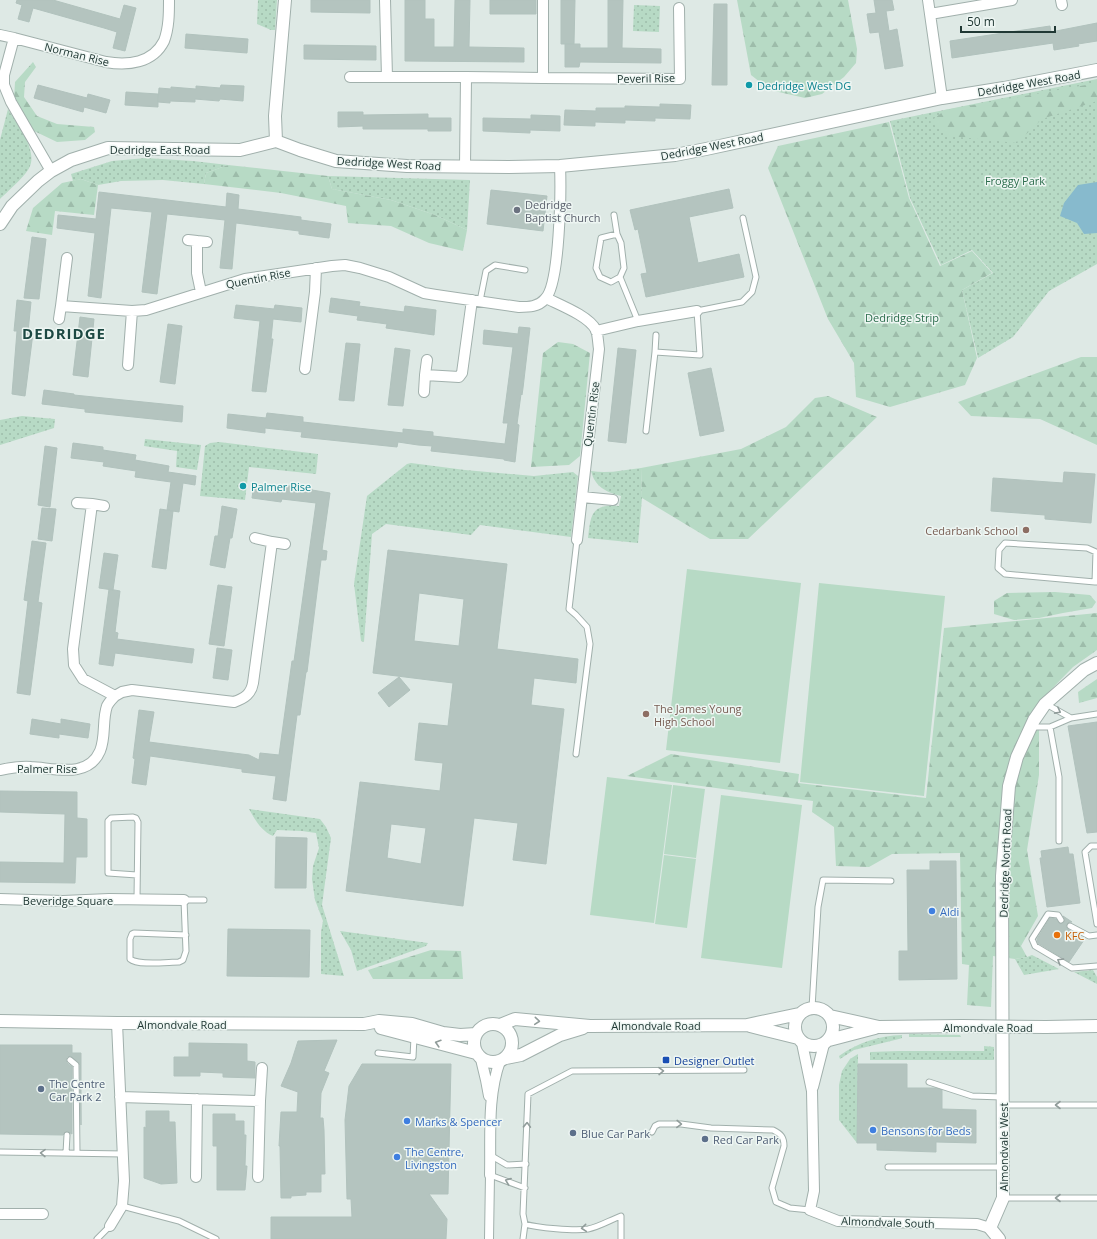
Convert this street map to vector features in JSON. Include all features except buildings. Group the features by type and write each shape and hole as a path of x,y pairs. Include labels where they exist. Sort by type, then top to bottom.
{"street":[{"name":"Norman Rise","path":"0,35 119,65 132,63 153,55 163,41 168,20 169,0"},
{"path":"276,141 275,116 285,0"},
{"path":"385,0 387,77"},
{"path":"543,0 544,78"},
{"path":"928,0 942,98"},
{"path":"930,14 1012,0"},
{"name":"Peveril Rise","path":"350,78 466,77 680,79 679,8"},
{"path":"14,38 2,86 51,171"},
{"name":"Dedridge West Road","path":"276,141 336,161 407,166 560,166 675,155 706,150 942,98 1097,70"},
{"path":"465,166 466,77"},
{"name":"Dedridge East Road","path":"0,224 12,206 38,180 71,160 108,148 240,150 276,141"},
{"path":"560,166 561,195 558,244 553,281 546,298 573,311 591,324 596,331 638,321 697,311"},
{"path":"201,292 192,240 207,242"},
{"path":"59,319 66,258"},
{"name":"Quentin Rise","path":"61,306 132,311 146,310 246,279 316,268 345,266 360,268 389,277 424,293 530,307 539,304 546,298"},
{"path":"305,369 315,292 316,268"},
{"path":"425,374 459,377 462,373 476,300"},
{"path":"128,365 132,311"},
{"name":"Quentin Rise","path":"577,540 599,349 596,331"},
{"path":"424,392 427,360"},
{"path":"582,497 613,500"},
{"path":"77,503 104,506"},
{"path":"92,504 73,649 74,665 83,679 115,696 122,692 132,690 234,702 243,699 249,694 253,683 272,542"},
{"path":"255,538 285,544"},
{"name":"Dedridge North Road","path":"1003,1101 1002,876 1009,786 1017,757 1030,727 1045,704 1084,670 1097,663"},
{"name":"Palmer Rise","path":"0,770 30,767 56,770 87,767 95,760 100,751 108,705 115,696"},
{"name":"Beveridge Square","path":"0,899 64,901 137,899 184,900"},
{"path":"810,1210 814,1191 812,1091 800,1040 794,1026 799,1014 804,1010 819,1008 830,1016 833,1022 833,1028 832,1034 826,1042 812,1091"},
{"name":"Almondvale Road","path":"500,1025 515,1019 590,1026 747,1025 799,1014"},
{"name":"Almondvale Road","path":"830,1016 879,1027 1097,1026"},
{"name":"Almondvale Road","path":"0,1021 364,1024 379,1021 412,1024 443,1033 460,1035 476,1034"},
{"path":"110,1226 122,1206 124,1181 124,1154 116,1023"},
{"name":"Almondvale Road","path":"364,1024 414,1036 479,1056"},
{"path":"489,1239 491,1110 497,1070 503,1060 511,1052 512,1044 510,1034 500,1025 488,1025 483,1027 476,1034 474,1042 486,1080 491,1110"},
{"name":"Almondvale Road","path":"747,1025 800,1040"},
{"name":"Almondvale Road","path":"503,1060 521,1054 560,1035 590,1026"},
{"name":"Almondvale Road","path":"826,1042 879,1027"},
{"path":"800,1040 808,1046 816,1046 826,1042"},
{"path":"479,1056 489,1062 503,1060"},
{"path":"258,1177 262,1068"},
{"path":"120,1097 260,1101"},
{"path":"196,1177 197,1099"},
{"name":"Almondvale West","path":"990,1228 1003,1198 1003,1101"},
{"name":"Almondvale South","path":"810,1210 838,1221 977,1224 990,1228"},
{"path":"0,1214 43,1214"},
{"path":"990,1228 999,1239"}],"lane":[{"path":"614,214 617,234 621,244 624,268 620,277 610,282 600,277 596,268 601,238 617,234"},
{"path":"655,352 700,355 697,311 742,302 752,292 756,277 743,218"},
{"path":"476,300 486,271 495,265 525,270"},
{"path":"620,277 638,321"},
{"path":"646,431 656,336"},
{"path":"576,754 590,644 588,627 568,609 577,540"},
{"path":"1005,543 1088,548 1096,552 1096,582 1005,574 998,568 999,550 1005,543"},
{"path":"1045,704 1071,718"},
{"path":"1030,727 1050,727 1071,718 1097,714"},
{"path":"1050,727 1059,778 1059,841"},
{"path":"137,875 108,873 108,821 110,818 133,817 137,820 138,854 137,899"},
{"path":"1097,846 1091,846 1086,852 1097,924"},
{"path":"812,1008 818,907 823,880 891,881"},
{"path":"186,935 134,933 130,939 130,959 132,961 140,962 179,962 183,960 186,956 186,935 184,900 204,900"},
{"path":"1061,920 1058,915 1048,914 1032,939 1034,946 1072,968 1097,966"},
{"path":"1070,926 1089,936 1097,935"},
{"path":"378,1053 413,1057 414,1036"},
{"path":"70,1060 76,1065 77,1153"},
{"path":"523,1239 525,1224 523,1214 528,1094 572,1072 744,1070"},
{"path":"929,1082 972,1096 1003,1101 1097,1105"},
{"path":"652,1132 654,1126 660,1124 681,1124 711,1128 769,1129 780,1133 784,1138 784,1146 772,1188 776,1202 790,1208 810,1210"},
{"path":"66,1153 67,1135"},
{"path":"0,1152 124,1154"},
{"path":"490,1155 507,1165 526,1164"},
{"path":"888,1167 1004,1167"},
{"path":"490,1174 525,1188"},
{"path":"1003,1198 1097,1198"},
{"path":"122,1206 179,1221 216,1239"},
{"path":"525,1224 559,1229 588,1229 621,1216 621,1239"},
{"path":"97,1239 110,1226"}],"green space":[{"path":"258,0 277,0 275,30 271,30 257,24"},
{"path":"737,0 848,0 857,49 856,63 844,77 822,94 805,98 770,90 751,75"},
{"path":"634,5 660,6 659,32 633,31"},
{"path":"33,62 36,67 25,82 24,97 37,116 57,124 94,127 95,132 85,140 57,142 32,130 14,99 15,82"},
{"name":"Froggy Park","path":"1097,79 1097,264 1049,291 1013,337 978,358 962,290 993,273 972,250 941,265 910,198 890,121"},
{"path":"1097,83 1097,101 1042,119 1017,143 950,136 930,122 945,110"},
{"path":"8,109 25,137 31,152 31,159 30,166 25,174 0,199 0,140"},
{"name":"Dedridge Strip","path":"889,122 909,198 940,266 972,251 992,273 962,290 977,358 965,385 890,407 856,397 854,363 828,319 768,168 778,146"},
{"path":"146,158 228,165 206,173 204,184 163,180 121,181 98,185 81,179 73,181 71,174 112,161"},
{"path":"228,165 328,176 332,189 391,200 435,215 467,230 463,251 429,243 391,226 348,223 346,206 281,193 204,184 206,173"},
{"path":"328,176 470,180 467,230 435,215 391,200 332,189"},
{"path":"81,179 98,185 94,215 55,211 52,235 26,231 33,208 62,183"},
{"path":"558,342 573,344 590,353 580,456 569,465 531,467 543,353"},
{"path":"1081,357 1097,357 1097,445 1040,419 971,416 958,402"},
{"path":"828,396 877,417 748,539 710,539 642,498 641,468 741,449 786,427 815,398"},
{"path":"22,416 55,419 54,428 0,445 0,420"},
{"path":"145,439 201,445 197,470 176,467 177,451 144,446"},
{"path":"219,442 318,454 316,474 249,467 245,500 200,496 205,446 210,443"},
{"path":"411,463 465,470 534,476 573,472 578,476 571,537 480,525 471,535 386,524 372,534 364,642 361,641 354,584 367,496 407,464"},
{"path":"641,468 642,498 638,543 588,538 590,523 594,512 603,507 619,506 621,496 606,491 598,485 591,471 610,472"},
{"path":"687,569 801,583 780,763 666,750"},
{"path":"819,583 945,596 924,796 800,782"},
{"path":"1055,592 1090,595 1096,602 1092,608 1039,618 1014,620 994,614 994,601 1007,593"},
{"path":"1097,613 1097,650 1073,667 1039,702 1039,775 1027,850 1038,916 1021,946 1027,957 1015,959 993,956 991,1007 967,1005 969,965 962,964 960,853 892,854 869,867 836,866 834,827 812,812 813,801 627,776 671,754 799,774 798,783 926,798 944,628"},
{"path":"1097,679 1097,698 1079,703 1078,692"},
{"path":"607,777 672,785 654,923 590,915"},
{"path":"673,785 705,789 696,858 664,854"},
{"path":"721,795 802,805 782,968 701,958"},
{"path":"249,809 320,819 326,827 331,838 322,905 344,976 321,974 321,932 323,921 315,900 312,879 313,866 319,848 316,833 277,830 273,836 262,828"},
{"path":"664,855 696,859 687,928 655,924"},
{"path":"340,931 428,943 426,946 357,971 351,950"},
{"path":"431,950 461,951 463,979 373,979 368,970"},
{"path":"1032,955 1059,969 1024,975 1015,959"},
{"path":"1093,970 1097,977 1097,984 1074,972"},
{"path":"909,1034 960,1035 961,1037 909,1037"},
{"path":"902,1035 902,1038 899,1039 854,1050 840,1059 839,1056 861,1043 877,1038"},
{"path":"984,1046 994,1047 994,1060 870,1060 870,1052 984,1051"},
{"path":"858,1054 857,1143 839,1120 839,1085 842,1071 850,1059"}],"water":[{"path":"1097,182 1097,233 1084,234 1077,223 1060,216 1064,203 1078,185"}],"place":[{"name":"Dedridge West DG","path":"749,85"},
{"name":"Dedridge Baptist Church","path":"517,210"},
{"name":"Palmer Rise","path":"243,486"},
{"name":"Cedarbank School","path":"1026,530"},
{"name":"The James Young High School","path":"646,714"},
{"name":"Aldi","path":"932,911"},
{"name":"KFC","path":"1057,935"},
{"name":"Designer Outlet","path":"666,1060"},
{"name":"The Centre Car Park 2","path":"41,1089"},
{"name":"Marks & Spencer","path":"407,1121"},
{"name":"Bensons for Beds","path":"873,1130"},
{"name":"Blue Car Park","path":"573,1133"},
{"name":"Red Car Park","path":"705,1139"},
{"name":"The Centre, Livingston","path":"397,1157"}],"district":[{"name":"DEDRIDGE","path":"64,333"}]}
